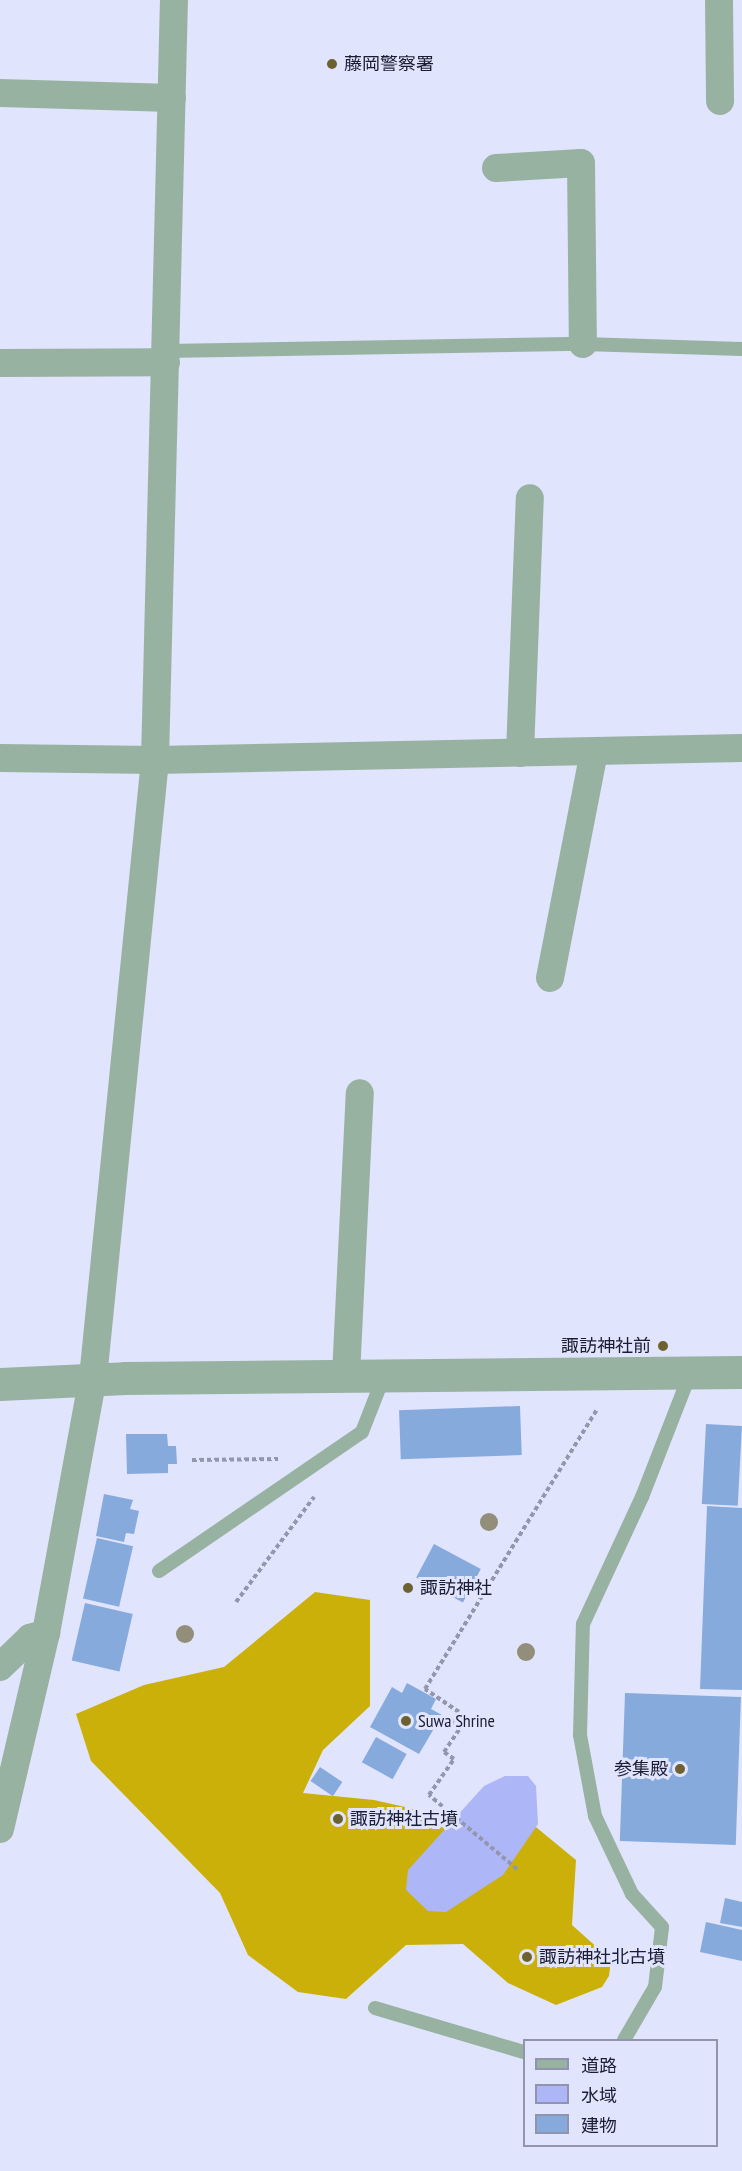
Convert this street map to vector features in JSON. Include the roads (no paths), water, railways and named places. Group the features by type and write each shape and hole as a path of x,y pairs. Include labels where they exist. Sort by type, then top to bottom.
{"street":[{"path":"0,1829 46,1633 93,1378 155,760 174,0"},
{"path":"719,0 720,101"},
{"path":"0,93 172,98"},
{"path":"496,168 581,163 583,344"},
{"path":"0,363 166,356"},
{"path":"520,753 530,498"},
{"path":"0,758 155,760 742,748"},
{"path":"550,978 594,751"},
{"path":"346,1375 360,1093"},
{"path":"0,1384 93,1378 742,1372"},
{"path":"0,1667 30,1638 46,1633"}],"lane":[{"path":"166,356 583,344 742,349"},
{"path":"625,2039 655,1987 662,1927 632,1894 595,1816 580,1735 583,1624 642,1497 690,1372"},
{"path":"159,1571 362,1432 385,1374"},
{"path":"375,2008 523,2051"}],"water":[{"path":"505,1776 528,1776 536,1786 538,1824 503,1875 446,1912 428,1911 406,1890 408,1870 484,1786"}],"place":[{"name":"藤岡警察署","path":"332,64"},
{"name":"諏訪神社前","path":"663,1346"},
{"name":"諏訪神社","path":"408,1588"},
{"name":"Suwa Shrine","path":"406,1721"},
{"name":"参集殿","path":"680,1769"},
{"name":"諏訪神社古墳","path":"338,1819"},
{"name":"諏訪神社北古墳","path":"527,1957"}]}
